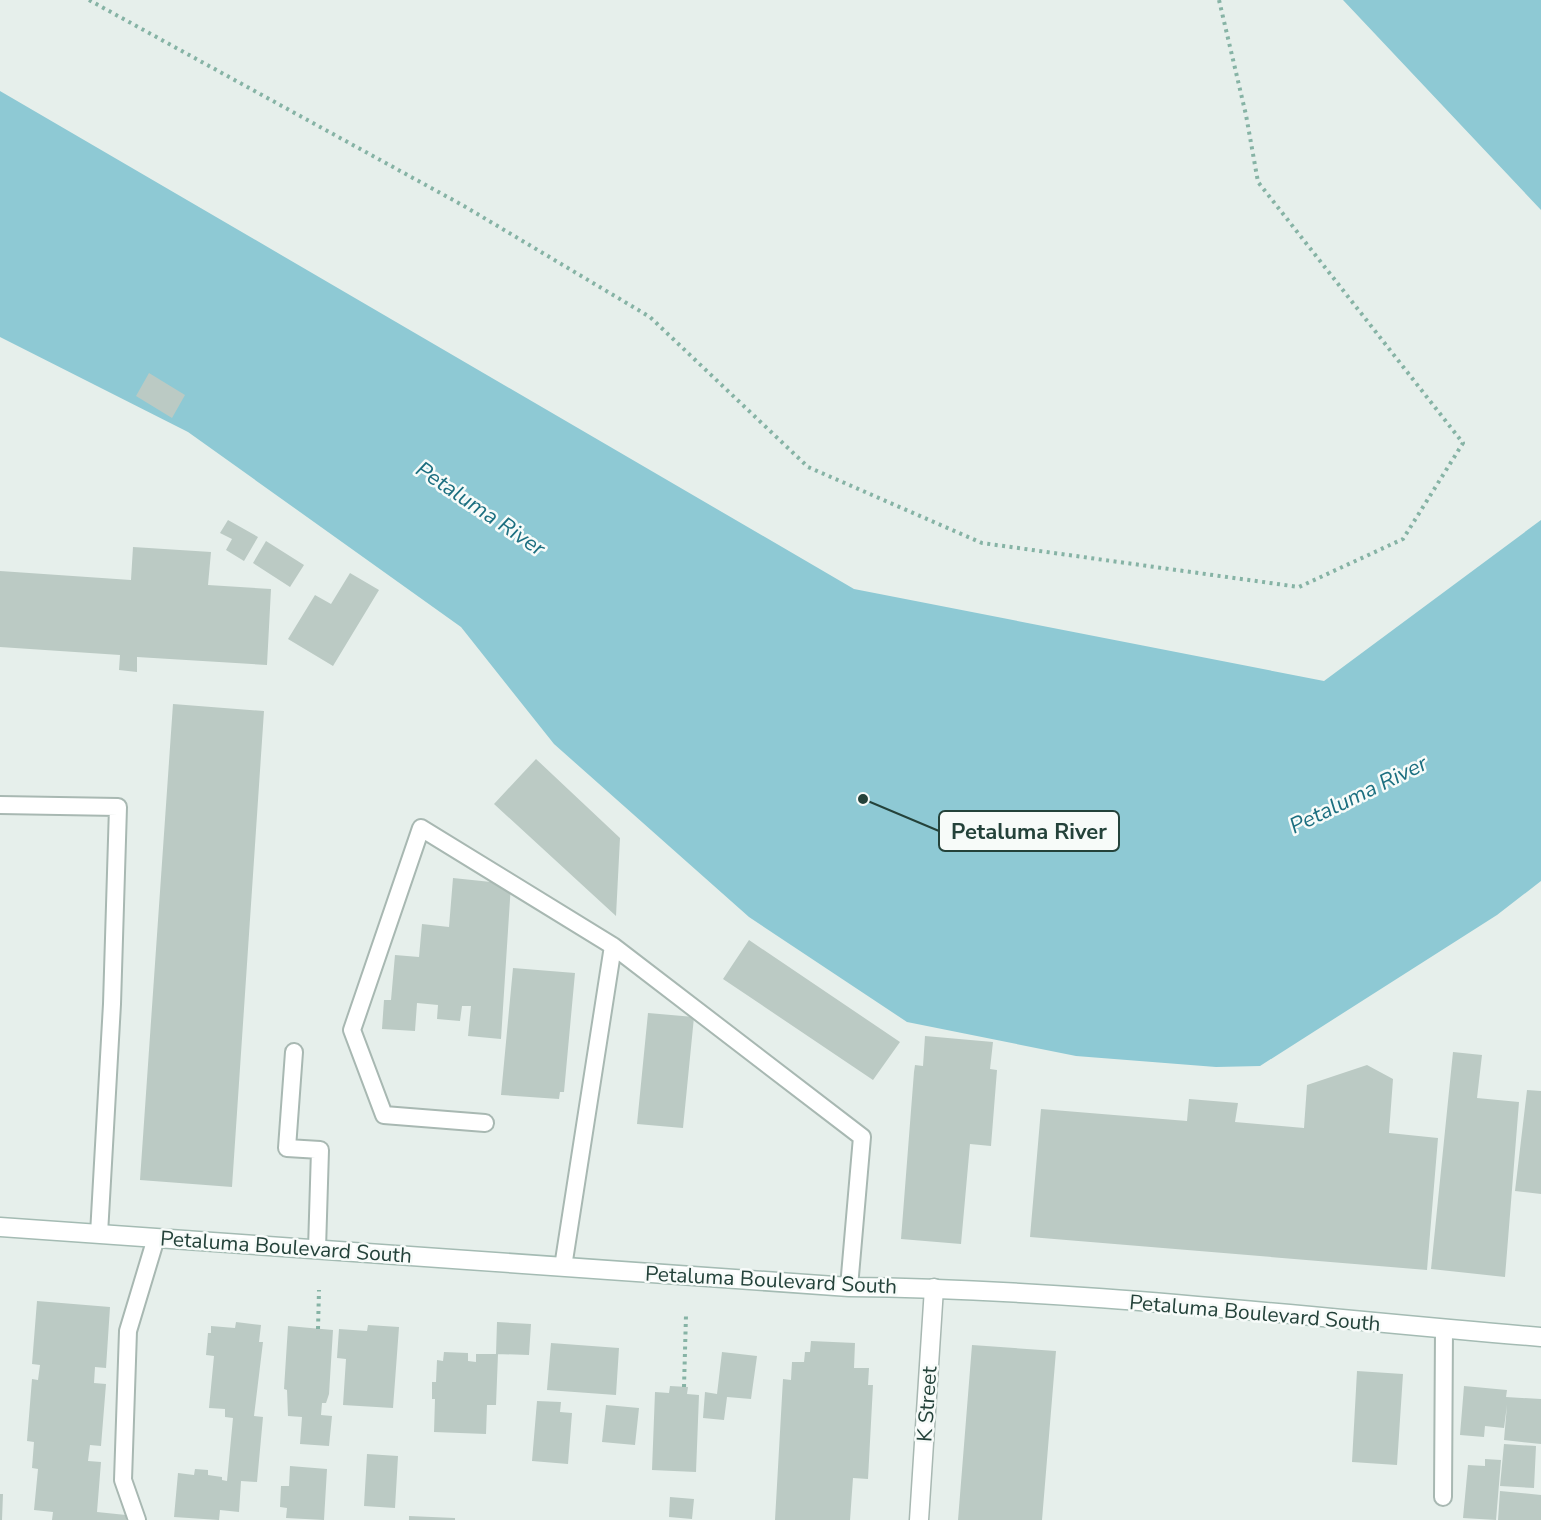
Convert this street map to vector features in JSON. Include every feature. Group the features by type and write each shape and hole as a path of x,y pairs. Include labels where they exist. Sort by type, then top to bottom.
{"main road":[{"name":"Petaluma Boulevard South","path":"0,1227 849,1287 934,1288 1541,1337"},
{"name":"K Street","path":"919,1520 934,1288"}],"lane":[{"path":"0,805 118,807 112,1004 99,1234"},
{"path":"485,1123 384,1115 352,1030 421,828 613,946 862,1137 849,1287"},
{"path":"563,1267 613,946"},
{"path":"294,1052 286,1148 320,1150 316,1249"},
{"path":"137,1520 123,1480 128,1331 156,1238"},
{"path":"1443,1497 1444,1329"}],"path":[{"path":"89,0 464,206 650,317 808,467 982,543 1299,587 1403,539 1463,443 1258,182 1246,115 1220,0"},
{"path":"318,1329 319,1290"},
{"path":"684,1387 686,1315"}],"water":[{"path":"1343,0 1541,0 1541,210"},
{"path":"0,91 854,589 1324,681 1541,520 1541,881 1497,915 1260,1066 1216,1067 1076,1056 907,1022 749,917 554,744 461,627 188,432 0,337"}],"building":[{"path":"149,373 185,395 172,418 136,396"},
{"path":"228,520 258,537 244,561 226,550 232,539 220,533"},
{"path":"266,541 304,565 290,587 253,563"},
{"path":"133,547 211,552 208,585 271,589 267,665 137,657 137,672 119,670 120,655 0,647 0,571 131,580"},
{"path":"350,573 379,590 333,666 288,639 315,595 331,604"},
{"path":"173,704 264,711 232,1187 140,1180"},
{"path":"536,759 620,838 616,916 494,804"},
{"path":"453,878 511,884 501,1039 468,1036 471,1006 462,1006 460,1021 437,1019 438,1005 417,1003 415,1031 382,1029 384,1000 391,1000 395,955 419,957 422,924 449,927"},
{"path":"749,940 900,1042 873,1080 723,979"},
{"path":"513,968 575,973 564,1092 560,1092 559,1099 501,1095"},
{"path":"648,1013 694,1017 683,1128 637,1124"},
{"path":"925,1036 993,1042 990,1069 997,1070 991,1146 970,1144 961,1244 901,1239 914,1072 915,1065 923,1066"},
{"path":"1453,1052 1482,1055 1477,1098 1519,1102 1505,1277 1431,1269"},
{"path":"1367,1065 1393,1079 1389,1133 1438,1138 1427,1270 1030,1237 1041,1109 1187,1121 1189,1099 1238,1103 1235,1122 1304,1128 1307,1085"},
{"path":"1527,1090 1541,1091 1541,1194 1515,1191"},
{"path":"37,1301 110,1307 106,1368 95,1367 94,1383 106,1384 101,1446 90,1445 88,1461 101,1462 97,1512 126,1515 126,1520 52,1520 53,1512 34,1510 38,1469 32,1468 34,1442 27,1441 32,1379 38,1380 40,1365 32,1364"},
{"path":"236,1322 261,1325 259,1342 263,1342 254,1416 263,1417 257,1482 241,1481 239,1512 220,1510 219,1520 174,1517 178,1473 194,1475 195,1469 208,1470 208,1475 222,1477 222,1480 227,1481 233,1418 225,1417 225,1409 209,1408 214,1356 206,1355 211,1326 235,1328"},
{"path":"497,1322 531,1324 529,1355 496,1354"},
{"path":"368,1325 399,1327 393,1408 343,1405 346,1359 337,1358 339,1329 367,1331"},
{"path":"288,1326 333,1330 329,1394 326,1403 322,1403 321,1415 332,1416 329,1446 300,1444 302,1417 288,1416 287,1390 284,1389"},
{"path":"811,1341 855,1343 854,1368 869,1368 868,1385 873,1385 868,1479 853,1478 850,1520 775,1520 783,1379 791,1380 792,1362 804,1362 805,1352 810,1352"},
{"path":"551,1343 619,1348 616,1395 547,1390"},
{"path":"972,1345 1056,1351 1042,1520 958,1520"},
{"path":"444,1352 468,1353 468,1361 476,1362 476,1354 498,1354 496,1405 487,1405 486,1434 434,1432 435,1399 432,1399 432,1382 436,1382 437,1360 443,1361"},
{"path":"722,1352 757,1356 751,1399 727,1397 724,1420 703,1418 705,1392 717,1394"},
{"path":"1357,1371 1403,1374 1397,1465 1352,1462"},
{"path":"670,1386 688,1387 687,1394 699,1395 696,1472 652,1470 655,1392 669,1393"},
{"path":"1464,1386 1507,1390 1506,1397 1541,1399 1541,1444 1504,1440 1507,1405 1504,1428 1485,1426 1484,1437 1460,1435"},
{"path":"537,1401 561,1402 560,1412 572,1413 568,1464 532,1461"},
{"path":"606,1405 639,1408 635,1445 602,1442"},
{"path":"1504,1444 1536,1446 1534,1488 1500,1486"},
{"path":"367,1454 398,1456 395,1508 364,1506"},
{"path":"1485,1459 1501,1460 1496,1520 1463,1518 1468,1465 1485,1466"},
{"path":"290,1466 327,1469 324,1520 286,1518 287,1508 280,1507 281,1486 289,1486"},
{"path":"1500,1491 1541,1495 1541,1520 1498,1520"},
{"path":"0,1494 3,1494 2,1520 0,1520"},
{"path":"670,1497 694,1499 692,1519 669,1517"},
{"path":"409,1516 455,1518 455,1520 409,1520"}],"place":[{"name":"Petaluma River","path":"863,799"}]}
